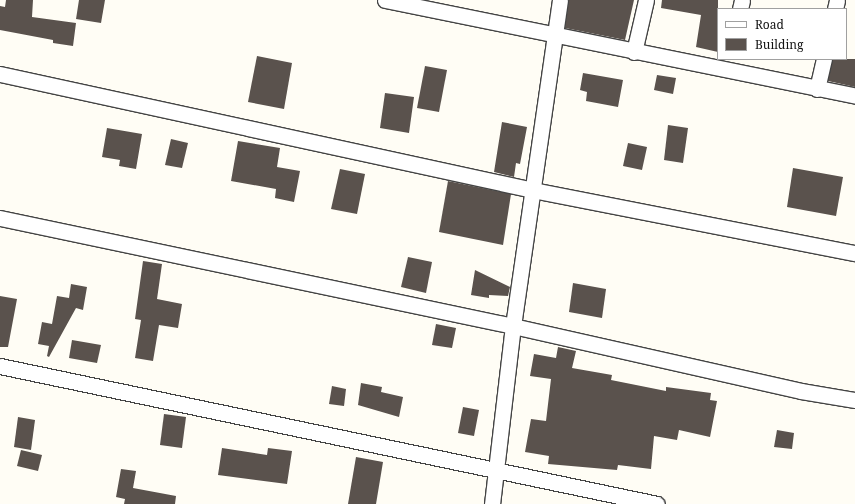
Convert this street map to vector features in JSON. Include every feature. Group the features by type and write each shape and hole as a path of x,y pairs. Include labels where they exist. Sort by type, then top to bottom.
{"street":[{"path":"385,0 451,7 554,35 634,52 727,65 818,89 855,96"},
{"path":"492,504 513,326 560,0"},
{"path":"634,52 646,0"},
{"path":"818,89 824,60"},
{"path":"0,74 533,190 855,253"},
{"path":"0,218 513,326 801,391 855,400"},
{"path":"0,366 657,504"}],"building":[{"path":"6,0 33,0 32,17 76,23 73,46 53,43 53,40 0,30 0,6 5,7"},
{"path":"79,0 105,0 101,23 76,19"},
{"path":"569,0 634,0 625,40 565,28"},
{"path":"662,0 718,0 717,52 696,47 701,15 661,8"},
{"path":"257,56 292,63 284,109 248,102"},
{"path":"855,59 855,87 828,81 833,60"},
{"path":"425,66 447,70 439,112 417,108"},
{"path":"583,73 623,80 618,107 586,101 587,92 580,90"},
{"path":"657,75 676,78 673,94 654,90"},
{"path":"385,93 414,97 409,133 380,128"},
{"path":"502,122 527,127 520,164 516,163 514,177 494,172"},
{"path":"668,125 688,128 683,163 664,160"},
{"path":"107,128 142,134 136,169 119,166 120,160 102,157"},
{"path":"171,139 188,143 182,168 165,165"},
{"path":"238,141 280,148 277,167 300,171 294,202 275,198 276,189 231,181"},
{"path":"628,143 647,147 642,170 623,166"},
{"path":"793,168 843,177 836,216 787,207"},
{"path":"340,169 365,174 357,214 331,209"},
{"path":"448,181 511,194 503,245 439,232"},
{"path":"408,257 432,262 426,293 401,287"},
{"path":"143,261 162,264 157,299 182,304 178,328 159,325 153,361 135,358 141,320 135,319"},
{"path":"475,270 510,287 508,296 489,295 489,298 471,295"},
{"path":"573,283 606,289 602,318 569,312"},
{"path":"71,284 87,287 83,310 76,308 49,357 47,356 49,346 38,344 42,322 52,324 57,296 69,298"},
{"path":"0,296 17,299 8,347 0,347"},
{"path":"436,324 456,328 452,348 432,345"},
{"path":"72,340 101,345 97,363 69,358"},
{"path":"558,347 576,351 572,368 612,375 611,380 666,391 666,387 711,393 710,400 717,401 710,437 679,430 677,440 654,436 651,469 618,465 617,470 548,464 549,456 525,452 531,419 546,421 551,379 530,376 534,354 556,358"},
{"path":"361,383 382,387 381,392 403,397 399,417 358,405"},
{"path":"332,386 346,389 344,406 329,404"},
{"path":"463,407 479,410 474,436 458,433"},
{"path":"164,414 186,417 182,448 160,445"},
{"path":"18,417 35,420 31,450 14,447"},
{"path":"777,430 794,433 792,449 774,447"},
{"path":"222,448 267,455 268,448 292,451 287,484 218,475"},
{"path":"21,450 42,455 38,471 17,466"},
{"path":"356,457 383,462 376,504 348,504"},
{"path":"121,469 136,471 133,488 176,496 175,504 124,504 125,499 116,497"}]}
